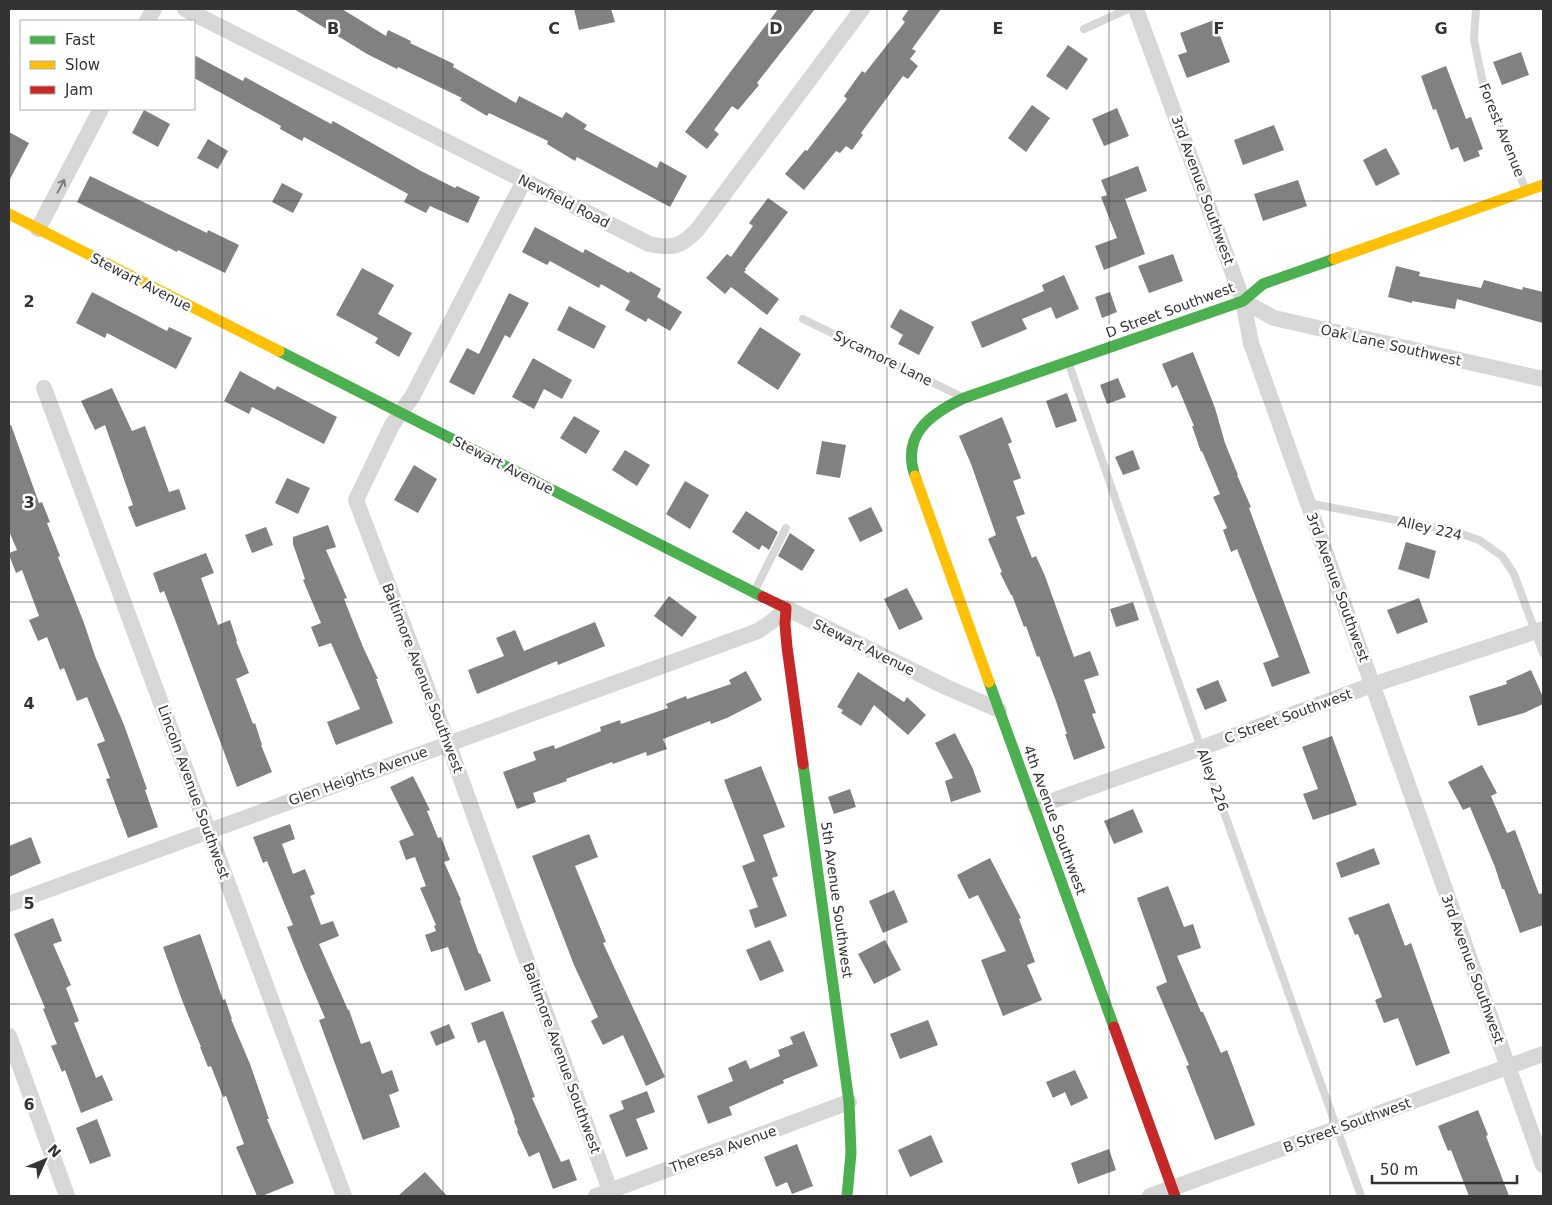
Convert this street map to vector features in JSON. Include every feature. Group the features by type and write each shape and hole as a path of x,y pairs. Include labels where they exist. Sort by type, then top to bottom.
{"street":[{"path":"148,20 154,9"},
{"name":"Newfield Road","path":"185,9 649,244 664,247 676,246 687,240 698,229 862,9"},
{"name":"3rd Avenue Southwest","path":"1136,9 1243,300 1251,343 1543,1165"},
{"path":"38,229 100,110"},
{"name":"Baltimore Avenue Southwest","path":"524,181 412,397 392,425 356,500 448,744 606,1194"},
{"name":"D Street Southwest","path":"911,452 913,442 925,421 943,407 964,398 1243,300 1263,284 1543,185"},
{"name":"Stewart Avenue","path":"9,214 786,608 946,687 999,710"},
{"name":"Oak Lane Southwest","path":"1243,300 1274,318 1543,380"},
{"name":"Lincoln Avenue Southwest","path":"44,388 344,1196"},
{"name":"4th Avenue Southwest","path":"911,452 911,461 916,479 1173,1192"},
{"name":"Glen Heights Avenue","path":"9,904 758,631 774,620 786,608"},
{"name":"5th Avenue Southwest","path":"786,608 784,624 849,1102 851,1153 847,1196"},
{"name":"C Street Southwest","path":"1034,807 1372,685 1539,630"},
{"path":"9,1036 67,1196"},
{"name":"B Street Southwest","path":"1150,1196 1173,1192 1337,1128 1543,1054"},
{"name":"Theresa Avenue","path":"606,1194 849,1102"}],"lane":[{"path":"1084,29 1128,9"},
{"name":"Forest Avenue","path":"1476,9 1474,40 1484,93 1527,190"},
{"path":"1527,190 1543,196"},
{"name":"Sycamore Lane","path":"802,319 964,398"},
{"name":"Alley 226","path":"1068,362 1201,748 1361,1196"},
{"name":"Alley 224","path":"1308,503 1453,531 1479,540 1502,556 1514,574 1539,630 1543,653"},
{"path":"755,592 786,528"}],"building":[{"path":"294,9 342,9 386,36 388,30 454,64 453,67 516,103 519,96 562,118 566,112 587,125 584,129 657,168 660,161 687,176 670,207 577,157 575,161 547,144 548,141 489,113 487,116 460,100 462,98 367,54"},
{"path":"574,9 611,9 615,22 579,30"},
{"path":"778,9 815,9 757,83 759,85 738,110 732,106 714,130 719,134 707,149 685,132"},
{"path":"909,9 941,9 912,49 916,51 910,59 918,66 908,79 903,76 861,133 863,135 852,150 846,146 840,153 836,151 804,190 785,174 805,150 807,151 847,99 844,96 862,71 865,73 905,22 902,19"},
{"path":"1214,20 1230,62 1187,78 1178,55 1187,52 1180,33"},
{"path":"1068,45 1088,59 1067,90 1046,76"},
{"path":"1521,52 1529,75 1502,85 1493,62"},
{"path":"195,56 243,81 245,77 331,124 333,121 455,188 457,186 480,197 468,223 430,206 426,213 404,202 408,194 304,137 302,141 280,129 281,126 195,79"},
{"path":"1446,66 1466,119 1471,117 1483,149 1478,151 1480,156 1464,162 1458,147 1451,150 1436,109 1433,110 1421,76"},
{"path":"1032,105 1050,118 1026,152 1008,138"},
{"path":"1117,108 1129,136 1104,146 1092,119"},
{"path":"144,110 170,124 158,147 132,133"},
{"path":"1274,125 1284,150 1243,165 1234,140"},
{"path":"9,132 29,143 9,181"},
{"path":"208,139 228,151 218,169 197,158"},
{"path":"1386,148 1400,174 1376,186 1363,160"},
{"path":"1138,166 1147,191 1125,199 1145,254 1104,270 1095,246 1117,238 1101,197 1107,195 1101,180"},
{"path":"90,176 207,233 208,230 239,245 225,273 178,250 177,252 77,202"},
{"path":"1298,180 1307,206 1263,221 1254,194"},
{"path":"282,183 303,194 293,213 272,202"},
{"path":"768,198 788,212 744,272 779,299 767,315 731,287 725,294 706,278 727,254 731,257 753,226 749,223"},
{"path":"535,227 583,253 585,249 629,273 630,271 661,289 657,297 682,312 670,331 648,318 646,322 625,310 630,301 601,284 599,288 550,261 547,265 522,252"},
{"path":"1173,254 1183,281 1149,293 1138,266"},
{"path":"1396,266 1420,272 1419,276 1481,288 1484,280 1522,290 1523,287 1543,292 1543,323 1457,299 1455,309 1412,301 1412,303 1388,297"},
{"path":"362,268 394,285 378,314 412,333 399,357 375,343 378,338 336,315"},
{"path":"1064,275 1079,309 1056,319 1051,307 1022,319 1027,329 982,348 971,322 1044,291 1042,285"},
{"path":"92,292 167,331 169,327 192,338 176,369 107,333 105,338 76,323"},
{"path":"1110,292 1117,312 1102,318 1095,297"},
{"path":"509,293 529,303 510,338 505,335 474,395 449,382 467,348 479,354"},
{"path":"569,306 606,326 594,349 557,330"},
{"path":"900,309 934,327 919,355 898,344 903,335 890,327"},
{"path":"760,327 801,354 778,390 737,363"},
{"path":"1193,352 1310,673 1272,687 1263,663 1279,657 1237,549 1231,552 1223,530 1227,528 1213,497 1220,494 1201,452 1192,426 1194,426 1177,385 1172,388 1162,364"},
{"path":"533,358 572,380 562,399 544,389 534,409 512,397"},
{"path":"240,371 275,390 277,386 337,417 324,444 252,407 249,414 224,401"},
{"path":"1118,378 1126,397 1107,404 1100,385"},
{"path":"112,388 132,431 145,426 169,492 179,489 186,509 136,527 128,507 133,505 105,425 95,430 81,401"},
{"path":"1067,393 1077,421 1056,428 1046,401"},
{"path":"574,416 600,431 586,454 560,438"},
{"path":"1002,417 1012,442 1008,444 1021,478 1013,481 1025,514 1016,517 1032,558 1036,556 1045,576 1074,657 1090,651 1099,675 1084,680 1096,713 1092,714 1105,748 1074,760 1056,701 1039,656 1037,657 1026,626 1024,627 1012,595 1000,573 1002,572 988,539 996,535 959,436"},
{"path":"9,425 11,425 39,503 42,502 50,522 47,523 60,556 58,557 95,656 124,725 147,789 145,790 158,827 128,838 106,779 110,778 97,744 105,741 87,697 77,701 64,668 60,670 47,637 38,641 29,620 39,616 22,570 16,573 9,555 9,553 17,550 9,531"},
{"path":"822,441 846,445 840,478 816,474"},
{"path":"625,450 650,465 637,486 612,470"},
{"path":"1133,450 1140,469 1123,475 1115,457"},
{"path":"414,465 437,479 418,513 394,500"},
{"path":"287,478 310,488 298,514 275,503"},
{"path":"685,481 709,495 690,529 666,514"},
{"path":"871,507 883,531 860,542 848,518"},
{"path":"746,511 778,532 769,550 762,545 759,550 732,532"},
{"path":"328,525 336,547 326,550 347,598 344,599 378,679 376,679 393,723 336,745 327,722 360,709 331,643 319,647 311,627 321,623 303,580 305,579 293,544 293,537"},
{"path":"266,527 273,545 252,553 245,535"},
{"path":"790,533 815,550 802,571 778,556"},
{"path":"1406,542 1436,551 1429,579 1398,569"},
{"path":"206,553 214,573 201,578 218,625 230,620 249,673 236,679 253,724 255,723 261,745 272,772 237,787 164,591 160,593 153,573"},
{"path":"907,588 923,619 899,630 884,599"},
{"path":"669,596 697,617 682,637 654,616"},
{"path":"1419,598 1428,622 1397,634 1387,610"},
{"path":"1133,602 1139,620 1116,627 1110,609"},
{"path":"595,622 605,646 558,665 557,661 477,694 468,670 504,656 496,638 515,630 524,651"},
{"path":"1531,670 1543,697 1543,704 1524,713 1478,726 1469,696 1507,684 1506,681"},
{"path":"746,671 762,700 727,718 711,724 710,721 663,739 667,749 647,756 646,752 613,764 612,762 533,793 536,802 517,809 503,772 536,760 533,752 554,745 555,749 601,731 600,727 620,720 621,724 668,708 666,704 686,696 687,699 731,684 729,680"},
{"path":"858,672 904,702 907,697 926,715 908,735 874,705 861,726 841,713 843,710 837,707"},
{"path":"1218,680 1227,701 1205,710 1196,689"},
{"path":"955,733 973,769 981,792 951,802 945,781 953,778 935,743"},
{"path":"1332,736 1357,805 1313,820 1303,794 1318,789 1302,747"},
{"path":"1482,765 1497,793 1491,796 1507,833 1515,830 1539,894 1543,893 1543,925 1520,933 1470,807 1463,810 1448,782"},
{"path":"761,766 785,827 763,835 778,876 772,878 787,916 755,928 749,910 758,907 742,866 755,861 724,780"},
{"path":"413,776 430,810 427,811 438,838 441,837 450,860 444,862 461,900 479,954 491,981 465,991 448,947 431,952 425,935 436,931 434,926 436,925 420,888 426,886 415,857 406,860 399,841 414,835 390,787"},
{"path":"850,789 856,807 834,814 828,797"},
{"path":"1133,809 1143,832 1114,844 1104,821"},
{"path":"290,824 295,839 282,844 293,874 305,869 315,894 310,896 321,925 333,921 339,936 319,944 349,1010 361,1044 370,1041 382,1074 392,1070 399,1091 389,1095 400,1127 363,1140 319,1020 325,1018 287,927 293,925 267,861 263,863 253,837"},
{"path":"589,834 598,857 575,866 606,942 603,943 665,1077 646,1086 623,1035 603,1045 591,1021 598,1017 574,965 532,856"},
{"path":"31,837 41,863 9,877 9,846"},
{"path":"1374,848 1380,864 1341,878 1336,863"},
{"path":"990,858 1021,918 1019,919 1035,962 1027,965 1042,1000 1003,1016 981,960 1006,951 978,895 969,899 957,875"},
{"path":"1168,886 1184,927 1193,924 1201,948 1177,956 1221,1053 1227,1050 1255,1125 1215,1140 1186,1066 1189,1065 1156,987 1167,982 1137,898"},
{"path":"894,890 908,922 883,933 869,901"},
{"path":"1389,903 1405,946 1411,943 1450,1053 1416,1066 1398,1018 1384,1023 1375,1000 1382,997 1358,934 1355,935 1348,918"},
{"path":"53,918 62,941 53,944 71,985 66,988 79,1021 74,1023 96,1078 102,1075 113,1100 81,1113 65,1070 62,1072 51,1046 57,1044 43,1009 45,1008 14,934"},
{"path":"200,934 223,1000 225,999 231,1019 250,1064 269,1119 267,1119 294,1183 262,1196 257,1196 236,1147 244,1144 226,1096 223,1097 211,1066 208,1067 163,947"},
{"path":"770,940 784,971 760,981 746,950"},
{"path":"885,940 901,970 874,984 858,954"},
{"path":"503,1011 535,1097 532,1098 561,1162 569,1159 577,1180 553,1189 539,1152 529,1157 517,1131 515,1120 485,1040 478,1043 471,1023"},
{"path":"928,1020 938,1045 900,1059 890,1034"},
{"path":"449,1024 455,1038 436,1046 430,1032"},
{"path":"804,1031 818,1066 783,1080 784,1083 729,1107 732,1115 708,1124 697,1096 733,1081 728,1068 746,1060 750,1069 780,1056 778,1050 793,1044 790,1037"},
{"path":"1075,1070 1088,1098 1071,1106 1065,1092 1053,1098 1046,1082"},
{"path":"647,1091 655,1112 636,1119 648,1149 626,1157 609,1115 624,1109 621,1101"},
{"path":"1478,1110 1509,1196 1469,1196 1451,1150 1448,1151 1438,1126"},
{"path":"97,1119 111,1156 90,1164 76,1128"},
{"path":"931,1135 943,1162 910,1177 898,1150"},
{"path":"797,1144 813,1186 792,1194 787,1182 776,1187 764,1157"},
{"path":"1109,1149 1116,1170 1078,1184 1071,1163"},
{"path":"425,1172 447,1196 398,1196"}],"traffic: fast":[{"path":"915,476 912,462 912,449 915,438 930,419 952,404 964,398 1243,301 1263,284 1334,259"},
{"path":"279,351 763,597"},
{"path":"989,682 1114,1027"},
{"path":"803,764 849,1102 851,1153 847,1196"}],"traffic: slow":[{"path":"1334,259 1543,185"},
{"path":"9,214 279,351"},
{"path":"915,476 989,682"}],"traffic: jam":[{"path":"763,597 786,608 787,647 803,764"},
{"path":"1114,1027 1175,1196"}]}
